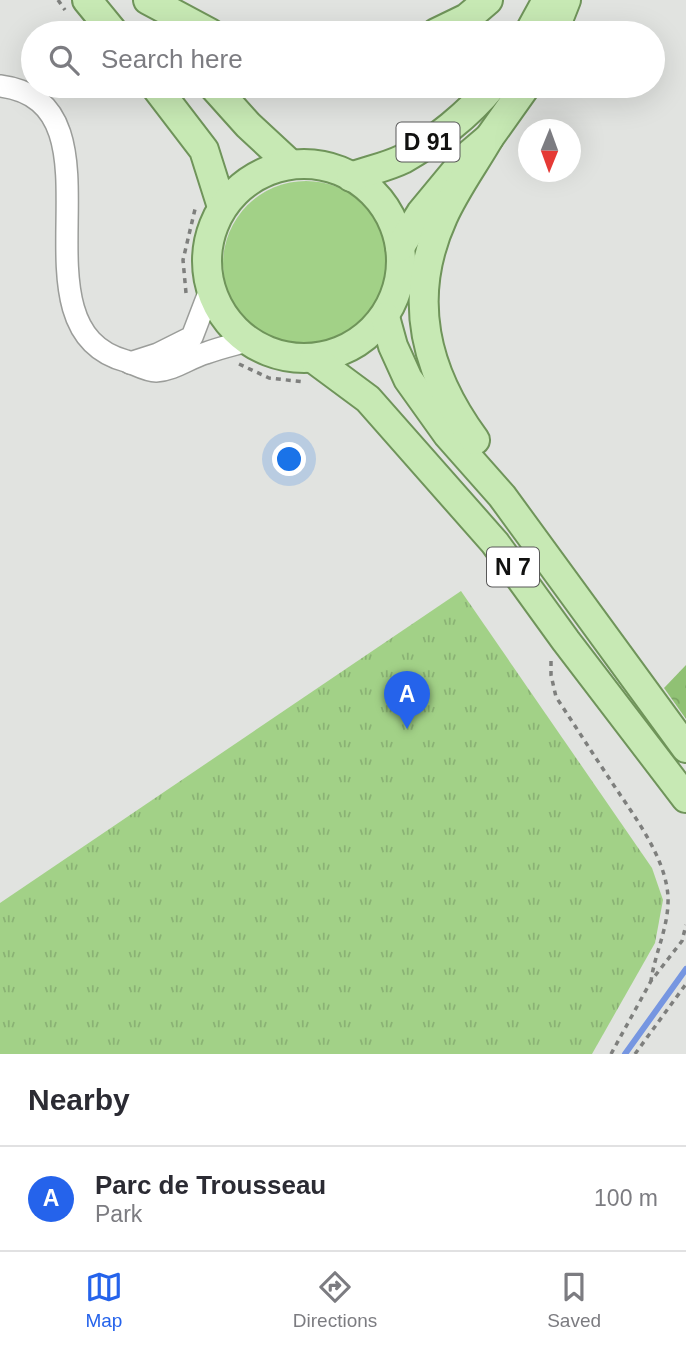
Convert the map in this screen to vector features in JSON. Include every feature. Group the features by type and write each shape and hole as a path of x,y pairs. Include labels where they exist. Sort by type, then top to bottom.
{"main road":[{"path":"87,0 104,21"},
{"path":"140,0 157,21"},
{"path":"148,0 187,21"},
{"path":"461,21 488,0"},
{"path":"536,21 547,0"},
{"path":"558,21 566,0"},
{"path":"164,98 204,150 222,207"},
{"path":"224,98 289,163"},
{"name":"D 91","path":"351,177 401,160 483,98"},
{"name":"D 91","path":"400,247 421,213 469,155 489,138 517,98"},
{"path":"489,138 443,217 431,251 424,292 426,335 436,375 457,415 489,460 502,496"},
{"path":"289,163 333,167 370,190 385,206 400,247 396,294 385,317 366,338 310,370 291,358 268,352 247,341 198,293 206,269 212,226 222,207 235,191 251,179 289,163"},
{"name":"N 7","path":"385,317 393,346 408,379 448,435 502,496 686,748"},
{"name":"N 7","path":"310,370 368,399 495,542 566,641 686,798"}],"street":[{"path":"0,86 21,90"},
{"path":"33,98 43,105 59,127 66,156 68,289 86,337 102,351 152,371 169,369 204,353 247,341"},
{"path":"130,363 158,354 192,337 198,293"}],"path":[{"path":"196,196 183,260 198,293"},
{"path":"204,353 212,362 241,365 269,378 310,370"},
{"path":"556,697 636,820 666,880 667,920 653,964 651,981"},
{"path":"611,1054 651,981 682,941 686,925"},
{"path":"635,1054 686,984"}],"green space":[{"path":"306,181 338,188 352,195 364,206 375,218 382,232 389,264 382,296 375,310 364,322 352,333 338,340 306,347 274,340 260,333 248,322 237,310 230,296 223,264 230,232 237,218 248,206 260,195 274,188"},
{"path":"461,591 652,868 663,900 655,943 592,1054 0,1054 0,903"},
{"path":"686,665 686,719 664,688"}],"waterway":[{"path":"625,1054 686,969"}],"place":[{"name":"Parc de Trousseau","path":"407,729"}]}
